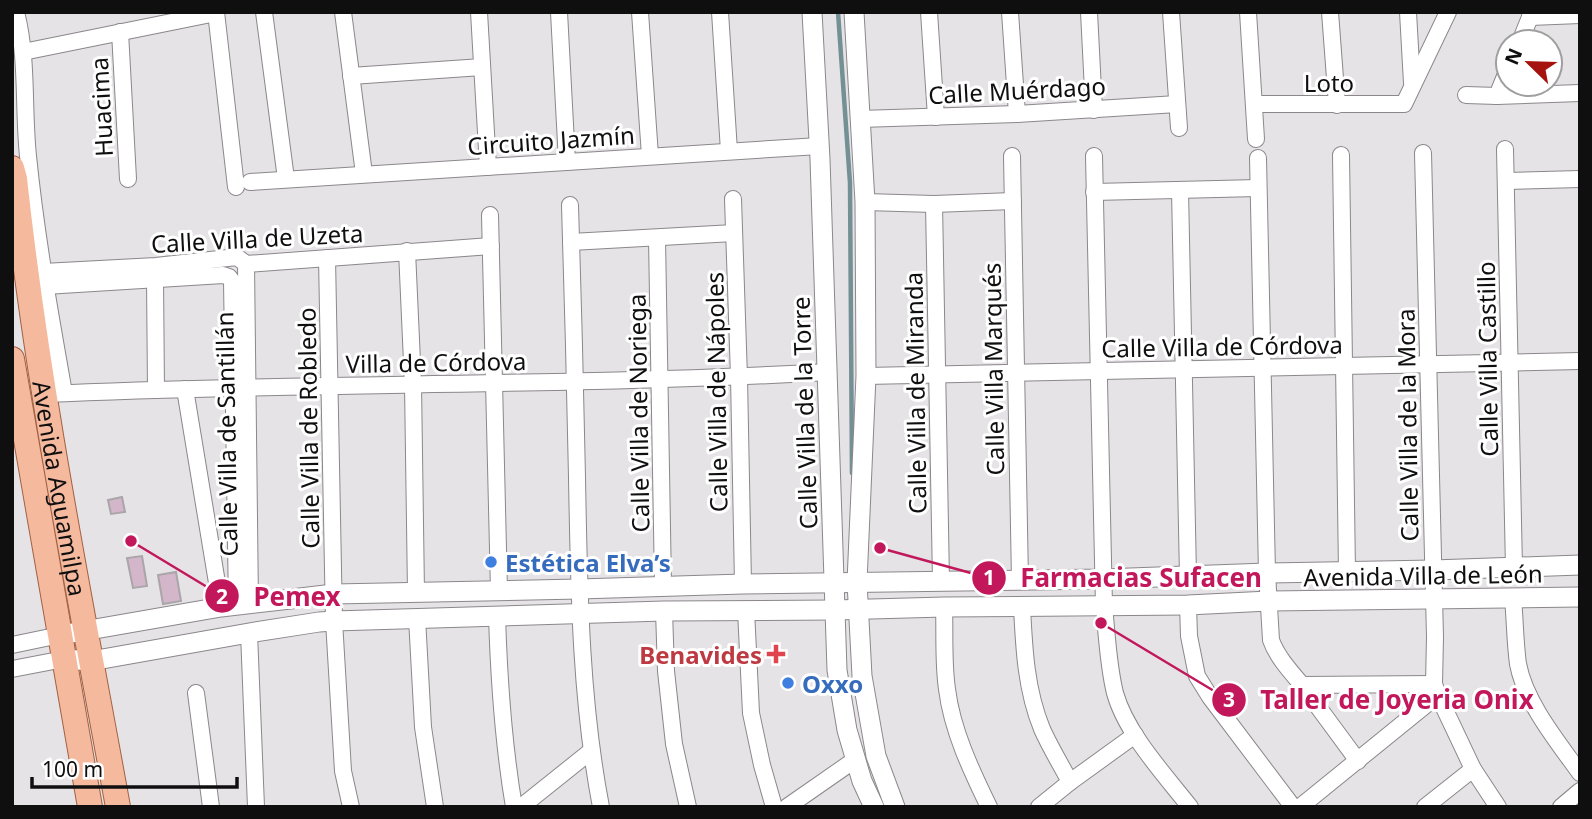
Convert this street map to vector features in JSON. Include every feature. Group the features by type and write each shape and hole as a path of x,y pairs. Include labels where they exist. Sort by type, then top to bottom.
{"main road":[{"name":"Avenida Aguamilpa","path":"12,168 16,179 30,280 55,394 86,631 118,807"},
{"name":"Avenida Aguamilpa","path":"12,359 90,807"}],"street":[{"path":"16,12 23,52 30,280"},
{"path":"264,12 286,179"},
{"path":"343,12 364,174"},
{"path":"479,12 488,167"},
{"path":"559,12 568,162"},
{"path":"640,12 650,156"},
{"path":"720,12 729,151"},
{"name":"Calle Villa de la Torre","path":"812,12 828,372 837,670 847,730 862,781 874,807"},
{"path":"854,12 865,202 866,376 857,582 862,676 876,756 895,807"},
{"path":"929,12 936,117"},
{"path":"1010,12 1017,114"},
{"path":"1089,12 1094,110"},
{"path":"1171,12 1179,128"},
{"path":"1248,12 1256,139"},
{"path":"1330,12 1337,104"},
{"path":"1408,12 1417,24 1427,27 1439,23 1448,13"},
{"path":"1408,12 1412,85"},
{"path":"23,52 216,13"},
{"name":"Circuito Jazmín","path":"216,13 243,184 286,179 819,146"},
{"path":"1412,85 1448,13"},
{"path":"1531,15 1580,15"},
{"name":"Huacima","path":"120,32 128,179"},
{"path":"351,76 482,67"},
{"name":"Loto","path":"1254,104 1404,104 1412,85"},
{"path":"1466,95 1494,96"},
{"name":"Calle Muérdago","path":"860,119 1017,114 1177,104"},
{"name":"Calle Villa Castillo","path":"1505,149 1514,568"},
{"name":"Calle Villa de la Mora","path":"1423,153 1436,689 1473,769 1498,807"},
{"path":"1341,155 1347,572"},
{"name":"Calle Villa Marqués","path":"1012,156 1020,580"},
{"path":"1094,156 1103,579 1110,663 1116,694 1135,735 1186,802 1168,807"},
{"path":"1258,158 1267,573 1271,640 1358,761"},
{"path":"1506,181 1580,179"},
{"path":"1094,192 1258,188"},
{"path":"1180,190 1188,576"},
{"name":"Calle Villa de Nápoles","path":"733,199 743,583"},
{"path":"865,202 934,204 1013,201"},
{"name":"Calle Villa de Miranda","path":"934,204 941,581"},
{"path":"570,205 580,614 591,751 601,807"},
{"path":"490,215 499,591"},
{"path":"571,242 734,233"},
{"name":"Calle Villa de Noriega","path":"657,238 663,586"},
{"name":"Calle Villa de Uzeta","path":"30,280 237,257 246,264 491,246"},
{"path":"407,251 413,384 416,593"},
{"name":"Calle Villa de Robledo","path":"327,258 334,621 344,771 351,807"},
{"name":"Calle Villa de Santillán","path":"236,606 246,264"},
{"name":"Calle Villa de Uzeta","path":"30,280 229,277"},
{"name":"Calle Villa de Santillán","path":"229,277 232,281 242,387"},
{"path":"155,279 156,390"},
{"name":"Calle Villa de Córdova","path":"866,376 1580,361"},
{"name":"Villa de Córdova","path":"55,394 242,387 660,380 828,372"},
{"path":"185,389 236,606"},
{"name":"Avenida Villa de León","path":"12,669 62,647 86,631 236,606 334,594 743,583 1103,579 1580,565"},
{"name":"Avenida Villa de León","path":"12,645 62,647 91,661 248,632 334,621 664,611 1580,597"},
{"path":"1513,598 1518,665 1528,694 1552,734 1580,772"},
{"path":"1188,605 1189,636 1197,676 1293,807"},
{"path":"944,607 947,688 952,715 970,767 989,807"},
{"path":"1022,607 1025,665 1032,696 1042,729 1070,782"},
{"path":"746,610 751,713 774,807"},
{"path":"664,611 671,723 688,807"},
{"path":"497,616 505,758 514,807"},
{"path":"418,618 423,727 435,807"},
{"path":"248,632 256,807"},
{"path":"1302,685 1436,689"},
{"path":"1300,807 1358,761 1436,689"},
{"path":"196,693 211,807"},
{"path":"1040,807 1135,735"},
{"path":"521,807 591,751"},
{"path":"787,807 856,759"},
{"path":"1425,807 1473,769"},
{"path":"1561,807 1580,791"}],"building":[{"path":"122,497 125,512 111,514 108,500"},
{"path":"142,556 147,586 133,588 127,558"},
{"path":"176,572 181,601 163,604 158,575"}],"waterway":[{"path":"838,12 850,183 852,473"}],"place":[{"name":"Pemex","path":"131,541"},
{"name":"Farmacias Sufacen","path":"880,548"},
{"name":"Estética Elva’s","path":"491,562"},
{"name":"Taller de Joyeria Onix","path":"1101,623"},
{"name":"Benavides","path":"776,654"},
{"name":"Oxxo","path":"788,683"}]}
